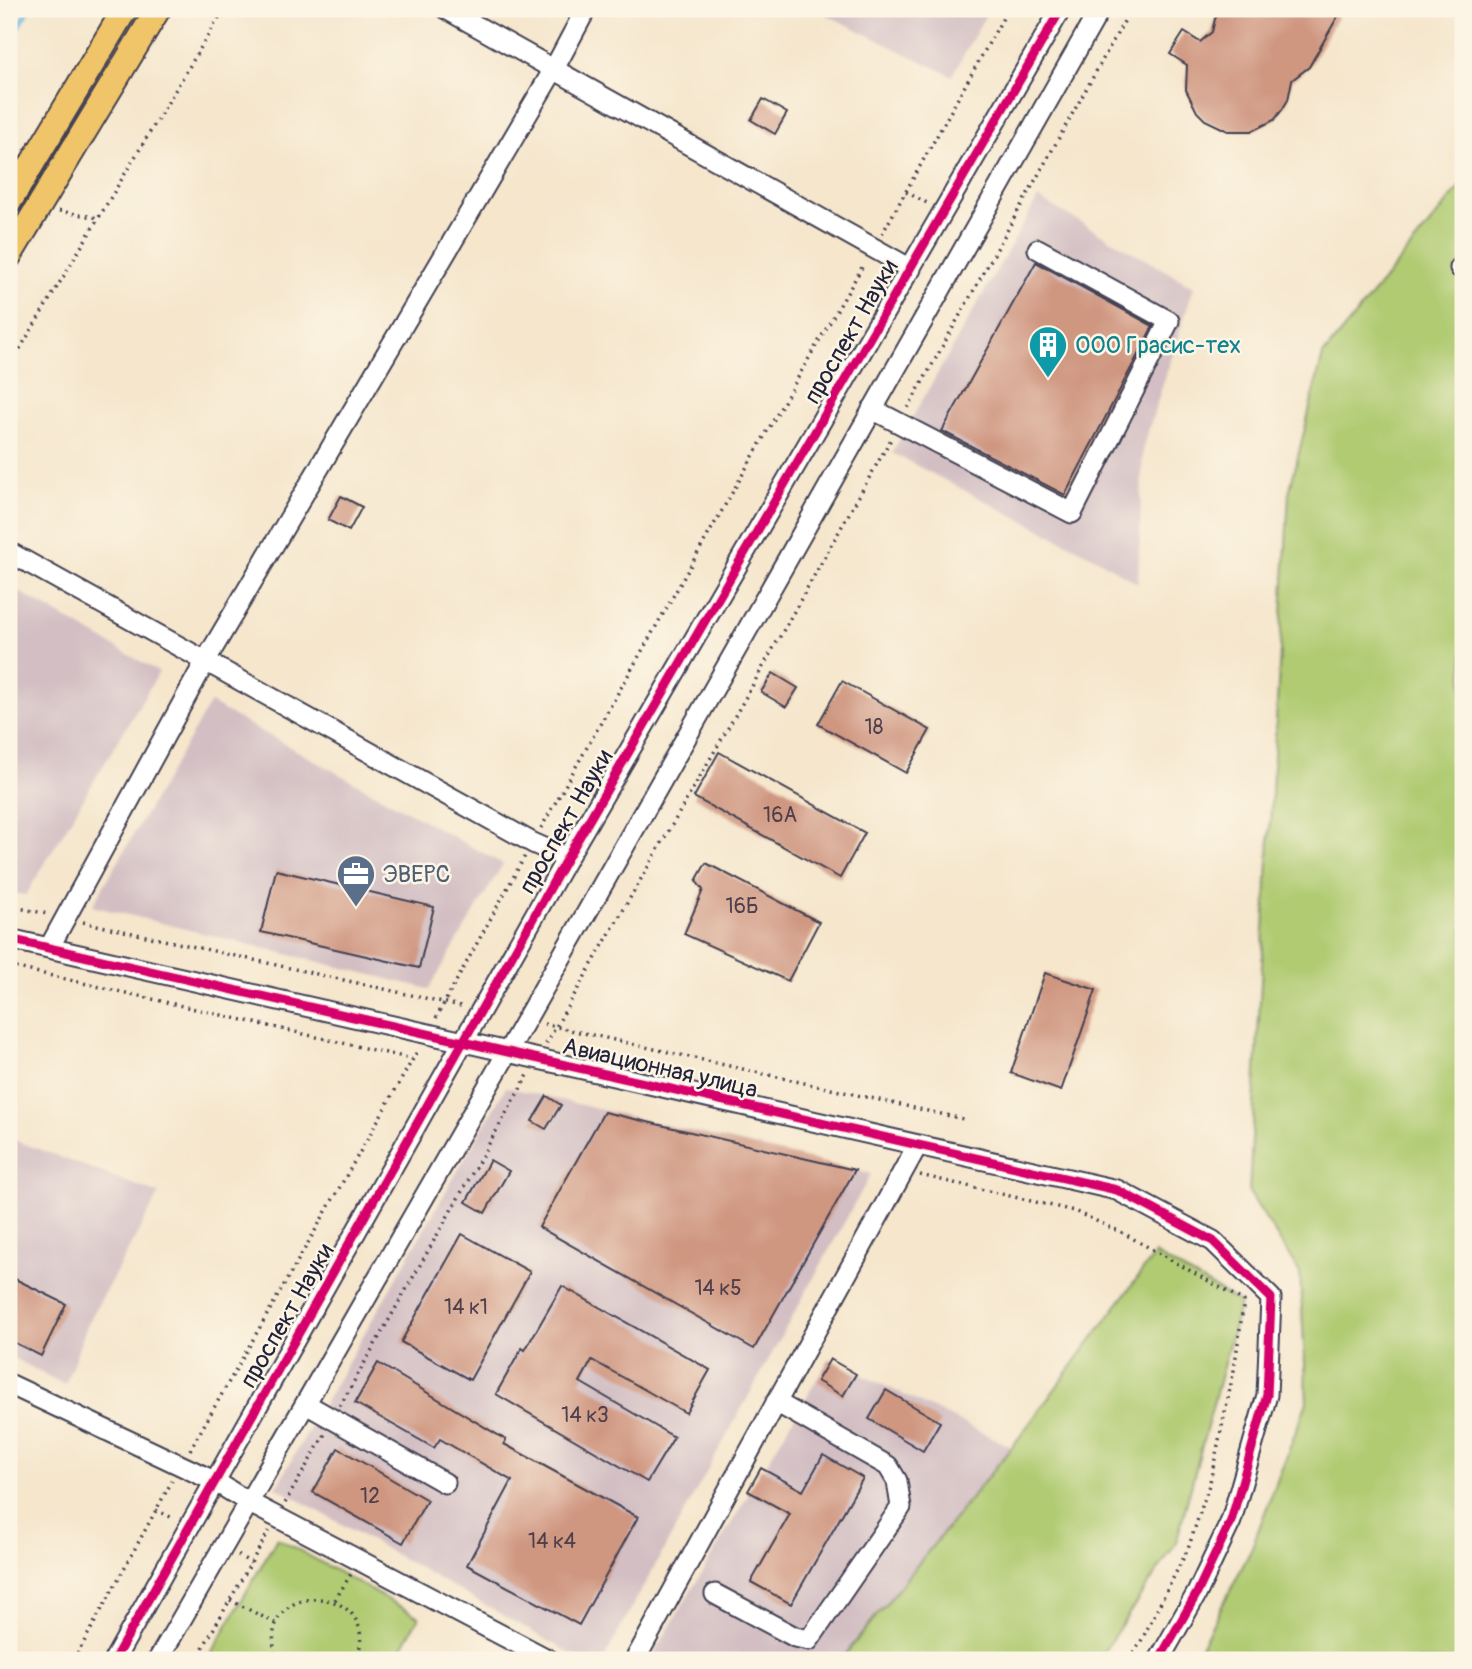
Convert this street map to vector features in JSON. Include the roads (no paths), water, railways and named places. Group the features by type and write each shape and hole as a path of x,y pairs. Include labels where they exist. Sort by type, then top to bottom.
{"main road":[{"path":"9,202 125,9"},
{"path":"9,256 158,9"}],"street":[{"path":"446,9 911,269"},
{"path":"49,948 206,660 554,69 586,9"},
{"name":"проспект Науки","path":"114,1660 567,859 1060,9"},
{"path":"158,1660 1100,9"},
{"path":"872,409 1073,513 1169,321 1038,249"},
{"path":"9,552 533,843 567,859"},
{"name":"Авиационная улица","path":"9,939 1117,1190 1213,1241 1271,1298 1268,1395 1231,1521 1197,1593 1159,1660"},
{"path":"635,1660 917,1146"},
{"path":"9,1384 216,1482 248,1502 549,1660"},
{"path":"715,1594 795,1637 809,1640 901,1507 897,1481 888,1466 776,1402"},
{"path":"306,1404 445,1483"}],"waterway":[{"path":"9,42 29,9"}],"place":[{"name":"ООО Грасис-тех","path":"1048,379"},
{"name":"ЭВЕРС","path":"356,908"}]}
